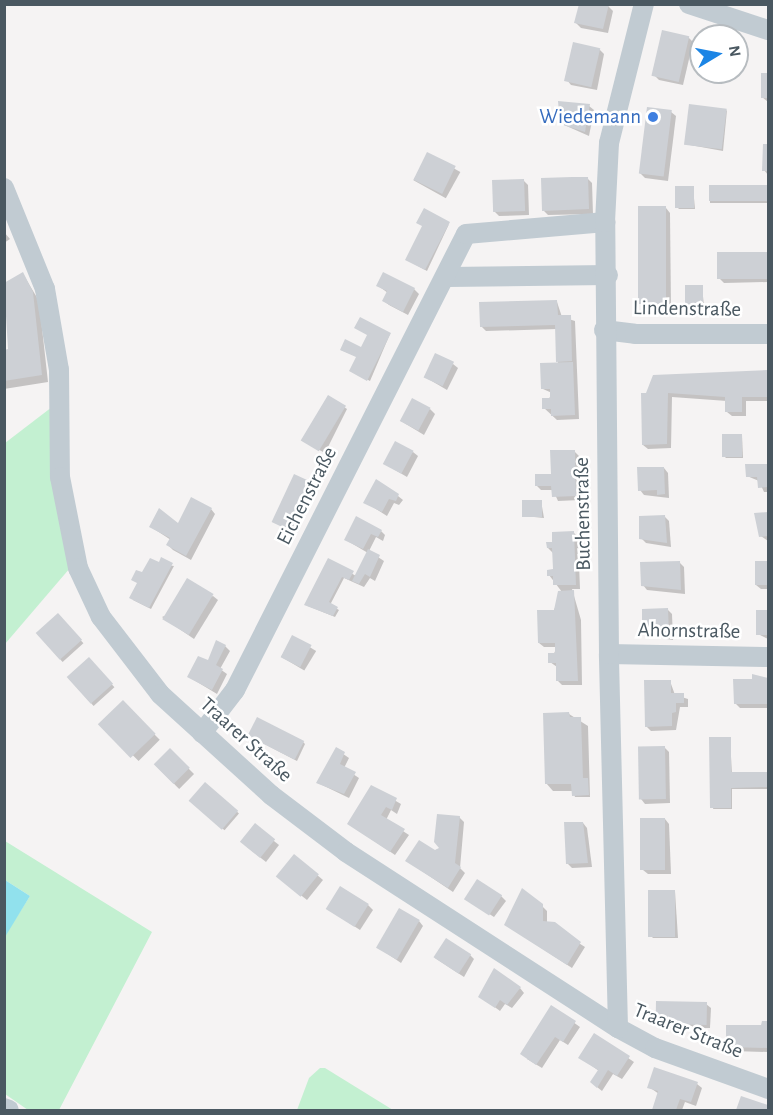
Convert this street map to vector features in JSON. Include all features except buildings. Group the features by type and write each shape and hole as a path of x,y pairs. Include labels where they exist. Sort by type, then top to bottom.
{"street":[{"name":"Buchenstraße","path":"618,1028 609,654 604,330 608,275 605,222 609,143 644,4"},
{"path":"689,4 768,30"},
{"name":"Traarer Straße","path":"4,188 45,289 59,370 60,477 78,568 101,617 126,653 160,694 271,795 346,852 618,1028 655,1048 768,1089"},
{"name":"Eichenstraße","path":"202,733 234,690 447,277 466,234 605,222"},
{"path":"447,277 608,275"},
{"name":"Lindenstraße","path":"604,330 635,334 768,334"},
{"name":"Ahornstraße","path":"609,654 768,657"},
{"path":"4,1108 9,1110"}],"green space":[{"path":"52,407 70,568 5,644 5,443"},
{"path":"5,841 152,932 59,1110 28,1110 5,1094 4,937 30,896 5,880"},
{"path":"320,1068 325,1068 393,1110 297,1110 309,1078"}],"water":[{"path":"5,880 30,896 5,937"}],"place":[{"name":"Wiedemann","path":"653,117"}]}
